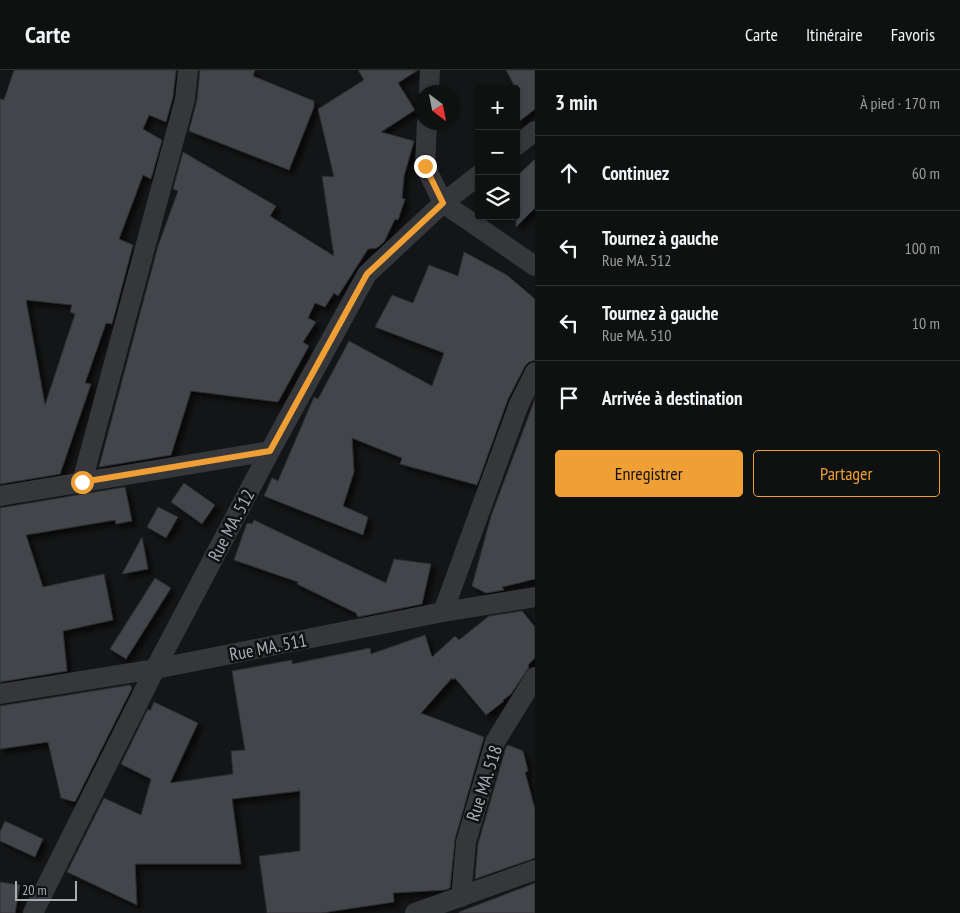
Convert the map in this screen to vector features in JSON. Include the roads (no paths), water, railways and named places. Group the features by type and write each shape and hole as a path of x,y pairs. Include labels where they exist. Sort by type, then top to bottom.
{"street":[{"path":"82,482 185,99 188,70"},
{"path":"429,85 430,70"},
{"path":"427,130 425,166 443,203 535,266"},
{"path":"520,143 535,132"},
{"name":"Rue MA. 512","path":"33,913 155,669 270,451 367,274 443,203 475,178"},
{"path":"443,612 519,404 535,372"},
{"path":"0,496 270,451"},
{"name":"Rue MA. 511","path":"0,694 155,669 443,612 535,597"},
{"name":"Rue MA. 518","path":"461,897 466,842 495,742 535,677"},
{"path":"415,913 535,870"}]}
